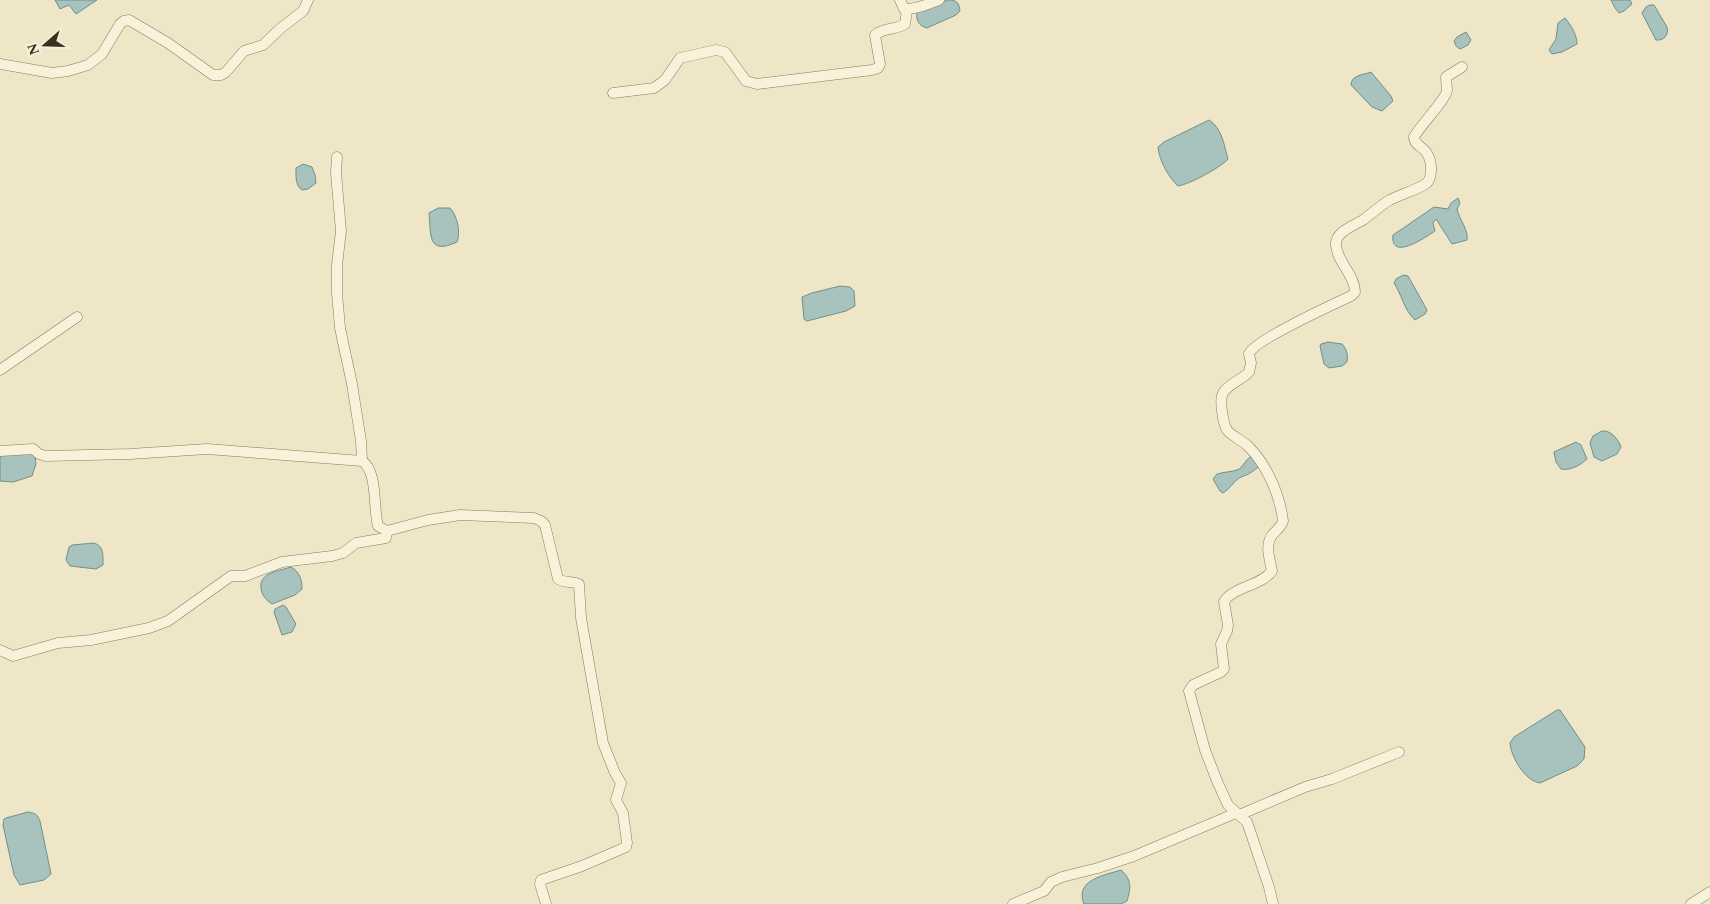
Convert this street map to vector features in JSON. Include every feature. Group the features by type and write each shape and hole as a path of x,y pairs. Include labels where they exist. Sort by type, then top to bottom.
{"street":[{"path":"0,64 52,73 68,71 88,65 102,54 120,24 129,20 168,42 213,75 218,76 226,72 244,51 263,45 303,11 308,0"},
{"path":"900,0 904,9 907,10 939,0"},
{"path":"614,93 654,88 665,80 680,58 716,50 725,52 746,81 757,84 872,70 878,68 880,64 875,36 881,31 902,27 905,24 907,10"},
{"path":"1273,904 1247,822 1244,817 1228,804 1205,750 1189,692 1193,685 1223,670 1220,644 1228,625 1224,602 1232,594 1270,574 1272,571 1268,546 1270,538 1282,526 1283,522 1274,485 1268,475 1248,446 1227,430 1221,402 1222,395 1229,386 1249,372 1251,363 1248,354 1250,349 1294,324 1351,296 1355,292 1351,278 1337,250 1336,240 1342,232 1376,209 1427,183 1430,178 1431,163 1428,153 1416,143 1414,137 1445,96 1447,90 1446,77 1462,68"},
{"path":"337,157 336,173 341,232 337,265 337,293 340,328 352,384 361,441 362,461"},
{"path":"0,370 77,317"},
{"path":"1,449 34,449 39,454 46,456 130,454 207,449 362,461 367,464 371,473 378,526 387,531 428,520 460,515 534,518 541,521 545,525 558,579 579,584 581,618 603,743 621,783 616,800 623,813 627,844 626,847 616,852 541,880 540,884 546,904"},
{"path":"0,650 13,656 58,643 96,639 149,628 168,621 231,576 245,576 282,562 343,553 356,543 386,538 387,531"},
{"path":"1013,904 1044,891 1051,882 1056,880 1134,856 1305,787 1332,779 1399,752"},
{"path":"1691,904 1710,892"}],"water":[{"path":"55,0 97,0 76,14 69,5 60,9"},
{"path":"948,0 955,1 958,4 960,11 956,15 927,28 919,23 917,13"},
{"path":"1611,0 1630,0 1632,4 1619,13"},
{"path":"1650,5 1654,5 1667,27 1667,35 1661,40 1656,40 1642,13"},
{"path":"1565,18 1573,30 1577,44 1562,52 1552,54 1549,50 1556,39 1558,23"},
{"path":"1466,32 1471,40 1468,45 1460,49 1454,41"},
{"path":"1371,72 1393,101 1382,111 1372,107 1351,85 1355,77"},
{"path":"1209,120 1220,132 1228,159 1204,175 1178,186 1165,168 1158,147 1164,142"},
{"path":"303,164 312,167 316,183 308,189 302,190 297,183 296,168"},
{"path":"1458,198 1460,203 1457,209 1467,232 1467,240 1452,244 1436,219 1433,223 1435,231 1410,245 1397,247 1394,243 1393,235 1434,207 1448,209 1451,203"},
{"path":"438,208 450,208 458,224 457,242 447,246 435,245 432,241 429,213"},
{"path":"1403,275 1408,276 1427,310 1425,314 1415,320 1408,312 1394,283 1396,279"},
{"path":"840,286 850,287 854,291 855,306 846,311 807,321 804,319 802,297"},
{"path":"1328,342 1342,344 1345,348 1347,362 1342,366 1329,368 1324,364 1320,346"},
{"path":"1602,431 1614,436 1621,447 1617,454 1602,461 1594,457 1590,443 1593,436"},
{"path":"1576,442 1581,445 1587,459 1575,467 1561,469 1556,462 1554,452"},
{"path":"30,453 35,456 36,464 32,476 13,482 0,481 0,455"},
{"path":"1252,456 1257,461 1258,467 1235,481 1228,490 1223,493 1220,491 1213,479 1217,474 1237,470"},
{"path":"94,543 100,546 103,554 103,565 96,569 70,566 66,560 69,547 72,545"},
{"path":"291,567 300,576 302,589 295,595 272,604 262,593 261,583 263,579 271,573"},
{"path":"283,605 296,624 292,632 282,635 274,612 275,609"},
{"path":"1557,710 1560,710 1585,747 1584,759 1577,766 1540,783 1529,778 1520,768 1513,755 1510,743 1514,737"},
{"path":"28,812 36,814 40,821 51,874 44,880 20,885 14,875 3,825 4,819"},
{"path":"1121,870 1130,884 1127,901 1121,904 1084,904 1083,889 1087,884 1100,877"}]}
